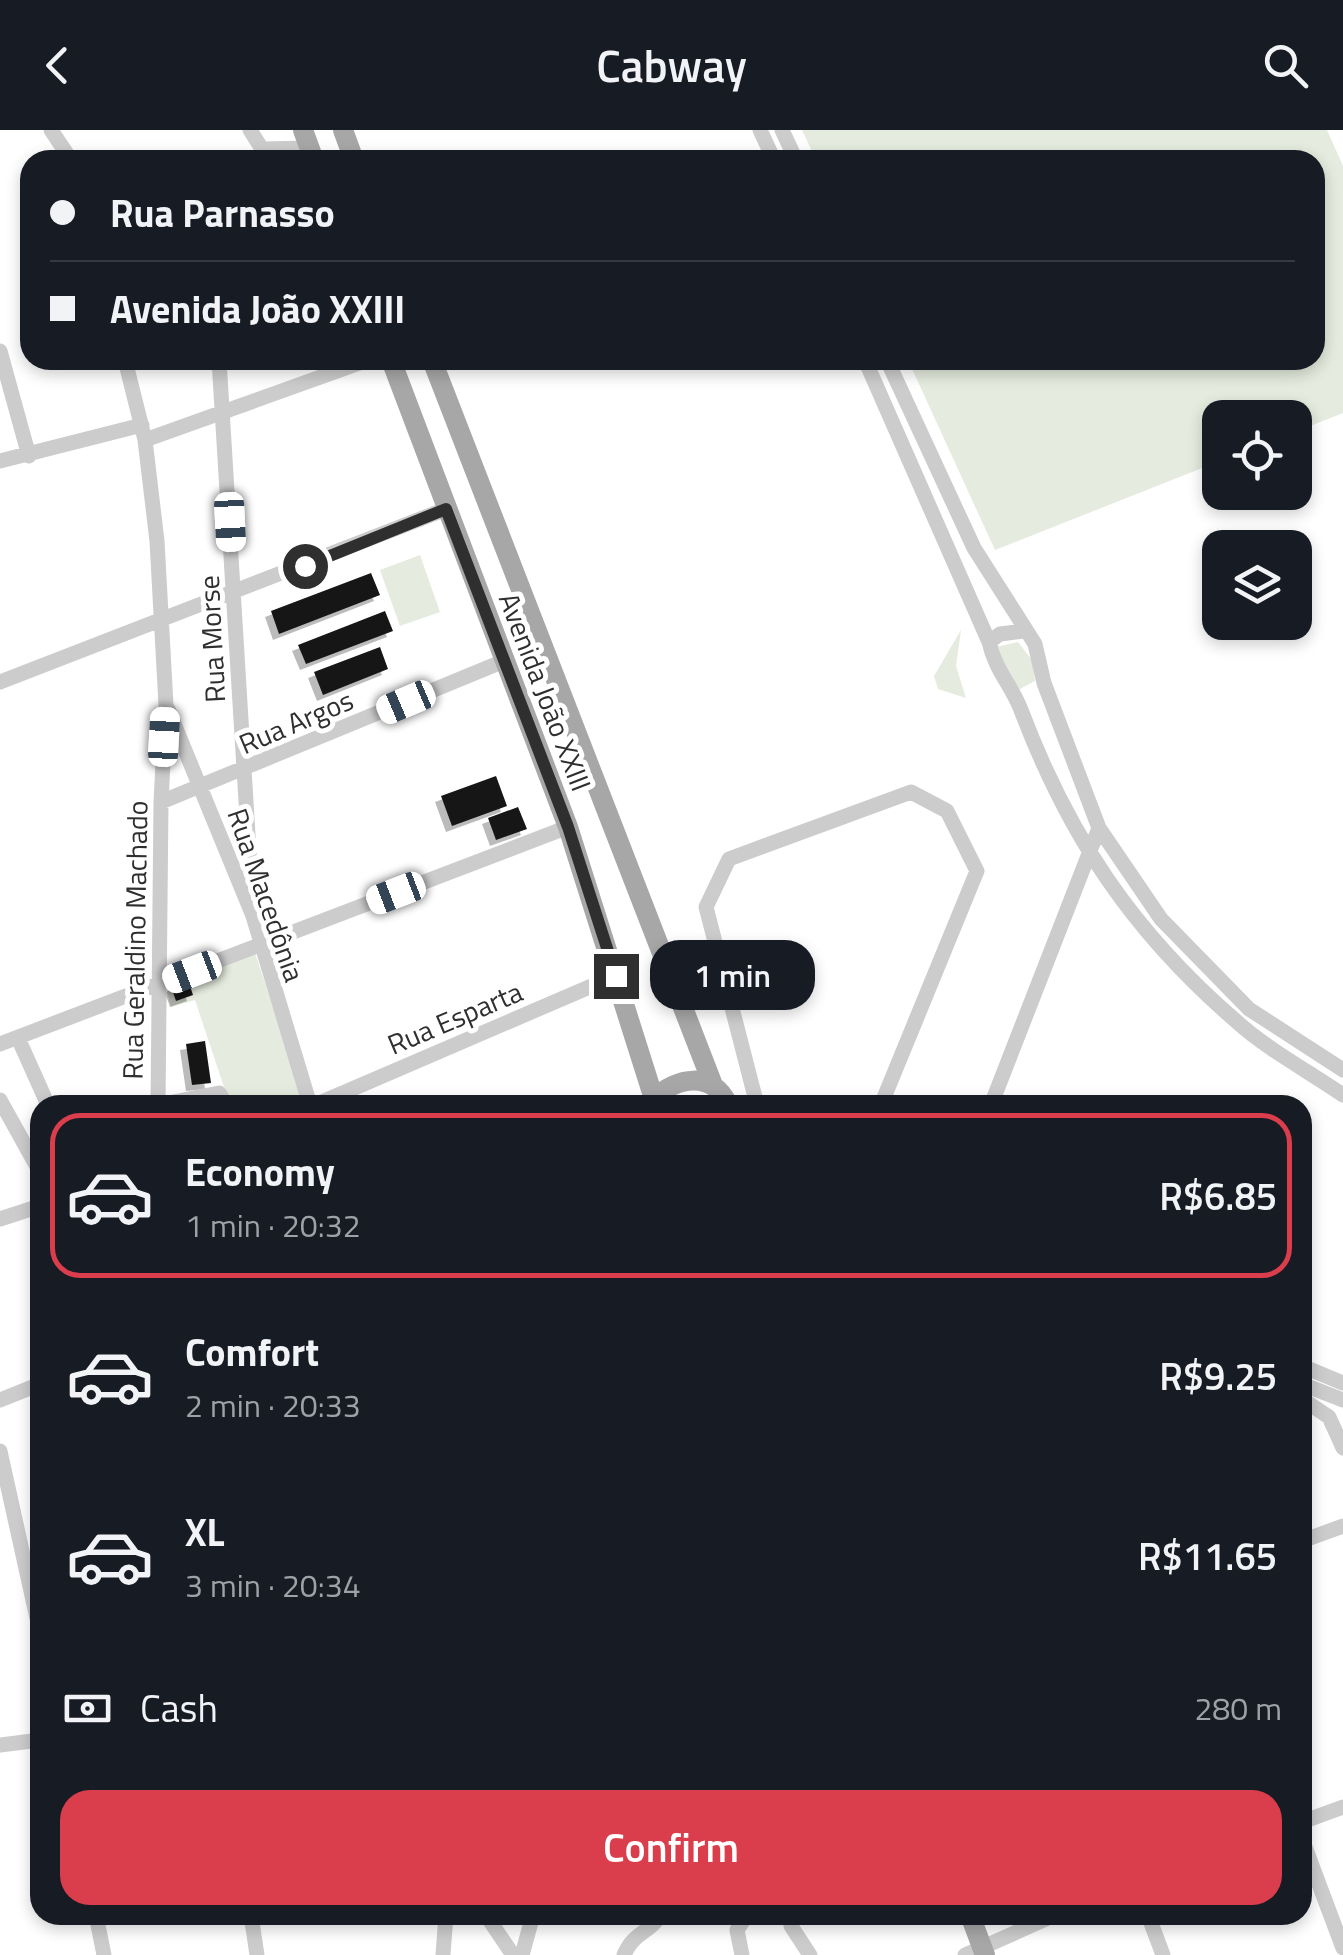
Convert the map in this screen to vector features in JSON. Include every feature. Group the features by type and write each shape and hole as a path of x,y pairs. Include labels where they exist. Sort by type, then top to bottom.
{"main road":[{"name":"Avenida João XXIII","path":"394,370 568,827 650,1095"},
{"name":"Avenida João XXIII","path":"436,370 713,1085 720,1095"},
{"path":"659,1095 670,1083 692,1078 713,1085"},
{"path":"972,1925 977,1951"}],"street":[{"path":"250,130 262,149 309,146"},
{"path":"0,351 29,456"},
{"name":"Rua Geraldino Machado","path":"127,370 143,433 162,618 166,705 161,802 158,1095"},
{"name":"Rua Morse","path":"220,370 253,916"},
{"path":"0,461 225,414 342,370"},
{"path":"870,370 989,642 1000,676 1018,700 1040,760 1086,853 1145,930 1237,1023 1343,1095"},
{"path":"891,370 974,548 1038,652 1044,683 1099,828 1161,919 1250,1009 1343,1070"},
{"path":"0,682 446,509"},
{"path":"989,642 1000,634 1024,631"},
{"name":"Rua Argos","path":"161,802 199,785 244,772 504,661"},
{"path":"1018,700 1035,693 1044,683"},
{"name":"Rua Macedônia","path":"166,705 253,916 259,946 309,1095"},
{"path":"754,1095 706,908 729,859 911,792 947,811 977,871 885,1095"},
{"path":"0,1044 568,827"},
{"path":"995,1095 1066,922 1086,853 1099,828"},
{"name":"Rua Esparta","path":"336,1095 616,976"},
{"path":"1237,1023 1250,1009"},
{"path":"18,1038 44,1095"},
{"path":"0,1100 30,1154"},
{"path":"0,1219 30,1209"},
{"path":"1312,1370 1343,1383"},
{"path":"0,1400 30,1388"},
{"path":"1312,1388 1343,1400"},
{"path":"1312,1404 1329,1417 1343,1448"},
{"path":"0,1451 30,1555"},
{"path":"1312,1537 1343,1526"},
{"path":"0,1745 30,1741"},
{"path":"1312,1818 1343,1807"},
{"path":"1312,1866 1343,1948"},
{"path":"98,1925 104,1955"},
{"path":"252,1925 257,1955"},
{"path":"443,1955 445,1925"},
{"path":"495,1925 523,1954"},
{"path":"523,1954 530,1925"},
{"path":"624,1955 632,1936 652,1925"},
{"path":"741,1925 738,1930 742,1955"},
{"path":"977,1951 1033,1925"},
{"path":"1152,1925 1163,1955"},
{"path":"791,1926 810,1955"}],"shaded area":[{"path":"802,130 1327,130 1343,166 1343,413 1312,425 1312,400 1202,400 1202,468 995,550 913,370 1325,370 1325,150 811,150"},
{"path":"420,555 440,612 400,626 380,570"},
{"path":"961,630 956,666 966,698 938,689 934,676"},
{"path":"1018,642 1032,660 1035,681 1018,690 996,647"},
{"path":"254,950 302,1095 230,1095 225,1090 195,1000 171,1007 166,986"}],"building":[{"path":"371,573 380,595 279,634 271,611"},
{"path":"385,611 393,631 306,664 298,645"},
{"path":"380,647 388,669 323,695 314,672"},
{"path":"496,776 507,806 452,826 441,796"},
{"path":"518,807 527,829 496,840 488,818"},
{"path":"188,980 193,995 176,1001 171,986"},
{"path":"205,1041 211,1083 192,1085 186,1044"}],"route":[{"path":"305,566 446,509 568,827 616,976"}]}
